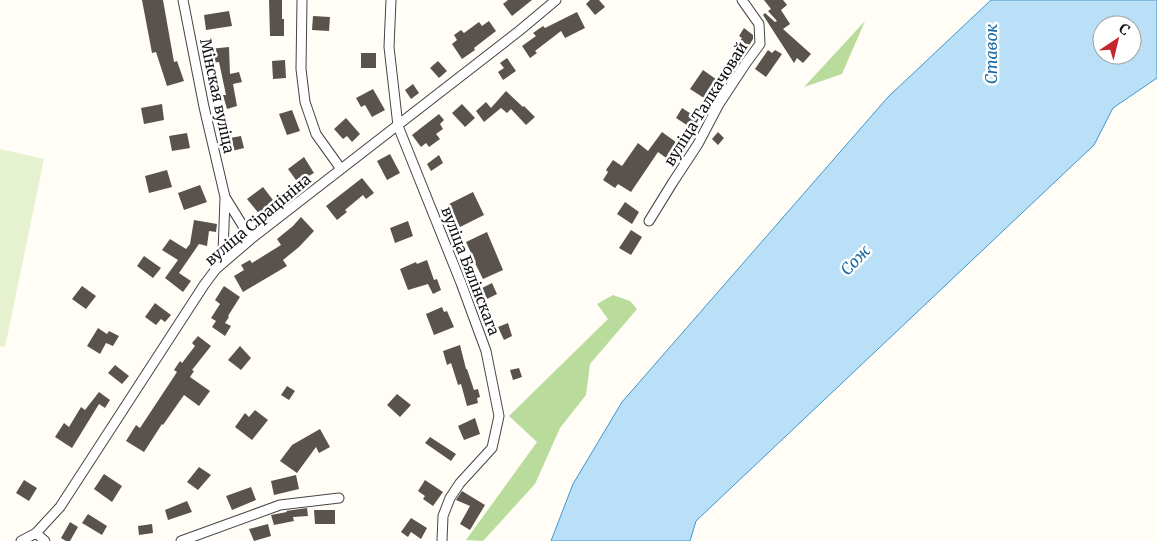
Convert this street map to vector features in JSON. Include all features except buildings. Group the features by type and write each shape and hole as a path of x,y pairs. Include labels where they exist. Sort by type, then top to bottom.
{"street":[{"name":"Мінская вуліца","path":"183,0 224,197 223,253 216,269"},
{"path":"302,0 301,69 305,102 316,134 341,169"},
{"name":"вуліца Бялінскага","path":"391,0 389,47 398,126 486,351 499,416 492,448 460,483 450,498 444,516 442,541"},
{"name":"вуліца Сірацініна","path":"21,541 36,533 60,507 216,269 556,0"},
{"name":"вуліца Талкачовай","path":"649,221 698,144 719,104 760,44 759,24 742,0"},
{"name":"Мінская вуліца","path":"224,197 252,239"},
{"path":"180,541 280,505 339,498"},
{"path":"36,533 45,541"}],"green space":[{"path":"865,21 842,74 804,87"},
{"path":"0,149 44,159 5,347 0,346"},
{"path":"613,295 630,301 637,309 590,364 586,395 560,428 535,484 483,541 466,540 537,442 509,416 608,319 597,304"}],"water":[{"path":"991,0 1157,0 1157,78 1113,108 1094,145 696,521 690,541 551,541 573,484 622,402 888,97"}],"water label":[{"name":"Ставок","path":"991,54"},
{"name":"Сож","path":"855,260"}]}
